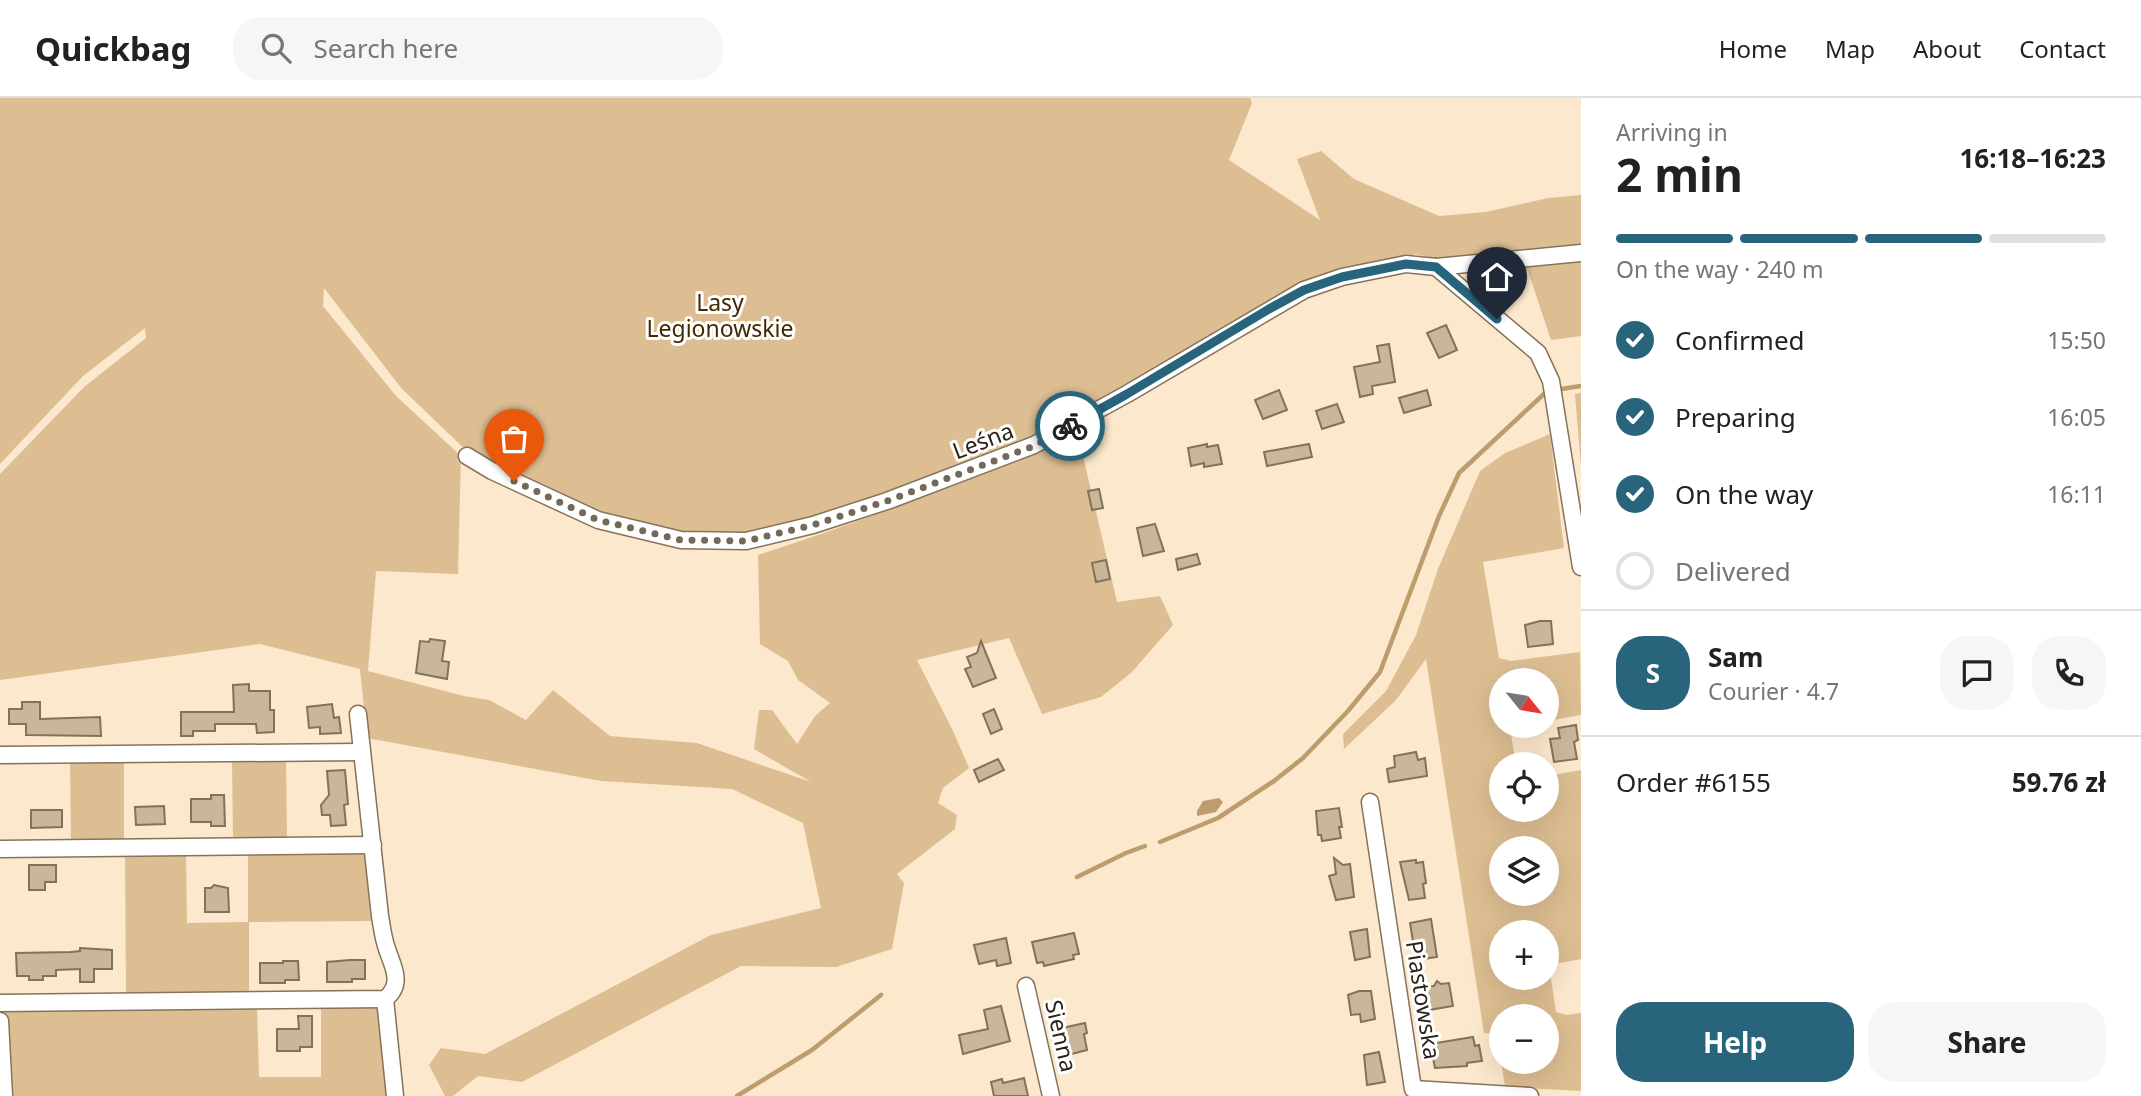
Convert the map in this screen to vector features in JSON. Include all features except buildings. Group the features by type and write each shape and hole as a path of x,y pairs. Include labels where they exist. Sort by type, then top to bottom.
{"street":[{"name":"Leśna","path":"467,456 492,471 598,520 681,540 746,541 813,525 887,501 1034,446 1304,290 1342,277 1406,264 1436,267 1581,253"},
{"path":"1436,267 1538,354 1551,381 1581,567"},
{"path":"0,1003 386,999 393,994 396,974 383,937 358,714"},
{"path":"0,755 361,752"},
{"name":"Piastowska","path":"1370,802 1413,1089 1530,1096"},
{"path":"0,849 373,845"},
{"name":"Sienna","path":"1026,986 1051,1096"},
{"path":"386,999 395,1096"},
{"path":"0,1021 4,1096"}],"green space":[{"name":"Lasy Legionowskie","path":"0,98 1250,98 1252,103 1229,160 1320,220 1297,159 1321,151 1354,179 1439,216 1486,212 1548,198 1581,195 1581,336 1551,340 1528,271 1454,263 1415,254 1314,291 1020,445 812,522 743,536 684,537 592,516 470,454 402,389 324,288 323,306 396,396 461,456 458,574 376,571 368,671 489,700 526,720 553,690 610,736 697,743 811,782 754,749 759,710 772,710 797,744 815,716 830,703 798,680 788,661 760,644 758,555 920,498 1077,430 1117,602 1160,596 1173,625 1132,672 1101,697 1042,714 1009,638 917,660 969,768 943,788 938,803 957,815 955,829 897,874 904,883 892,949 836,967 741,966 522,1082 478,1076 453,1096 445,1096 429,1065 441,1048 485,1054 711,935 821,908 803,823 732,789 601,781 367,738 360,669 260,644 0,680 0,474 84,387 146,338 145,328 83,376 0,464"},
{"path":"1581,393 1581,466 1575,394"},
{"path":"1550,434 1564,548 1483,562 1499,658 1511,661 1580,652 1581,715 1559,719 1559,668 1489,668 1489,738 1512,738 1514,752 1489,752 1489,822 1559,822 1559,774 1581,770 1581,959 1559,963 1559,920 1489,920 1489,990 1553,990 1555,1004 1489,1004 1489,1033 1484,1033 1426,659 1396,700 1344,749 1343,734 1386,691 1416,635 1438,569 1480,471 1505,453"},
{"path":"286,757 287,840 233,840 232,758"},
{"path":"70,759 124,759 124,841 71,842"},
{"path":"248,851 365,853 372,921 249,922 249,993 126,995 125,852 186,852 187,923 248,922"},
{"path":"321,1005 380,1005 389,1096 1,1096 5,1012 9,1008 257,1006 259,1077 321,1077"},
{"path":"1559,1013 1567,1015 1581,1013 1581,1091 1505,1087 1503,1074 1559,1074"}],"shaded area":[{"path":"1219,798 1223,802 1216,812 1197,816 1203,801"}],"waterway":[{"path":"1561,389 1581,386"},
{"path":"1160,842 1218,818 1274,781 1303,758 1348,711 1380,672 1439,516 1459,473 1545,393"},
{"path":"1077,877 1145,846"},
{"path":"737,1096 812,1050 881,995"}],"way so far":[{"path":"514,481 598,520 681,540 746,541 813,525 887,501 1034,446 1070,426"}],"route":[{"path":"1070,426 1269,309 1304,290 1342,277 1406,264 1436,267 1497,319"}]}
